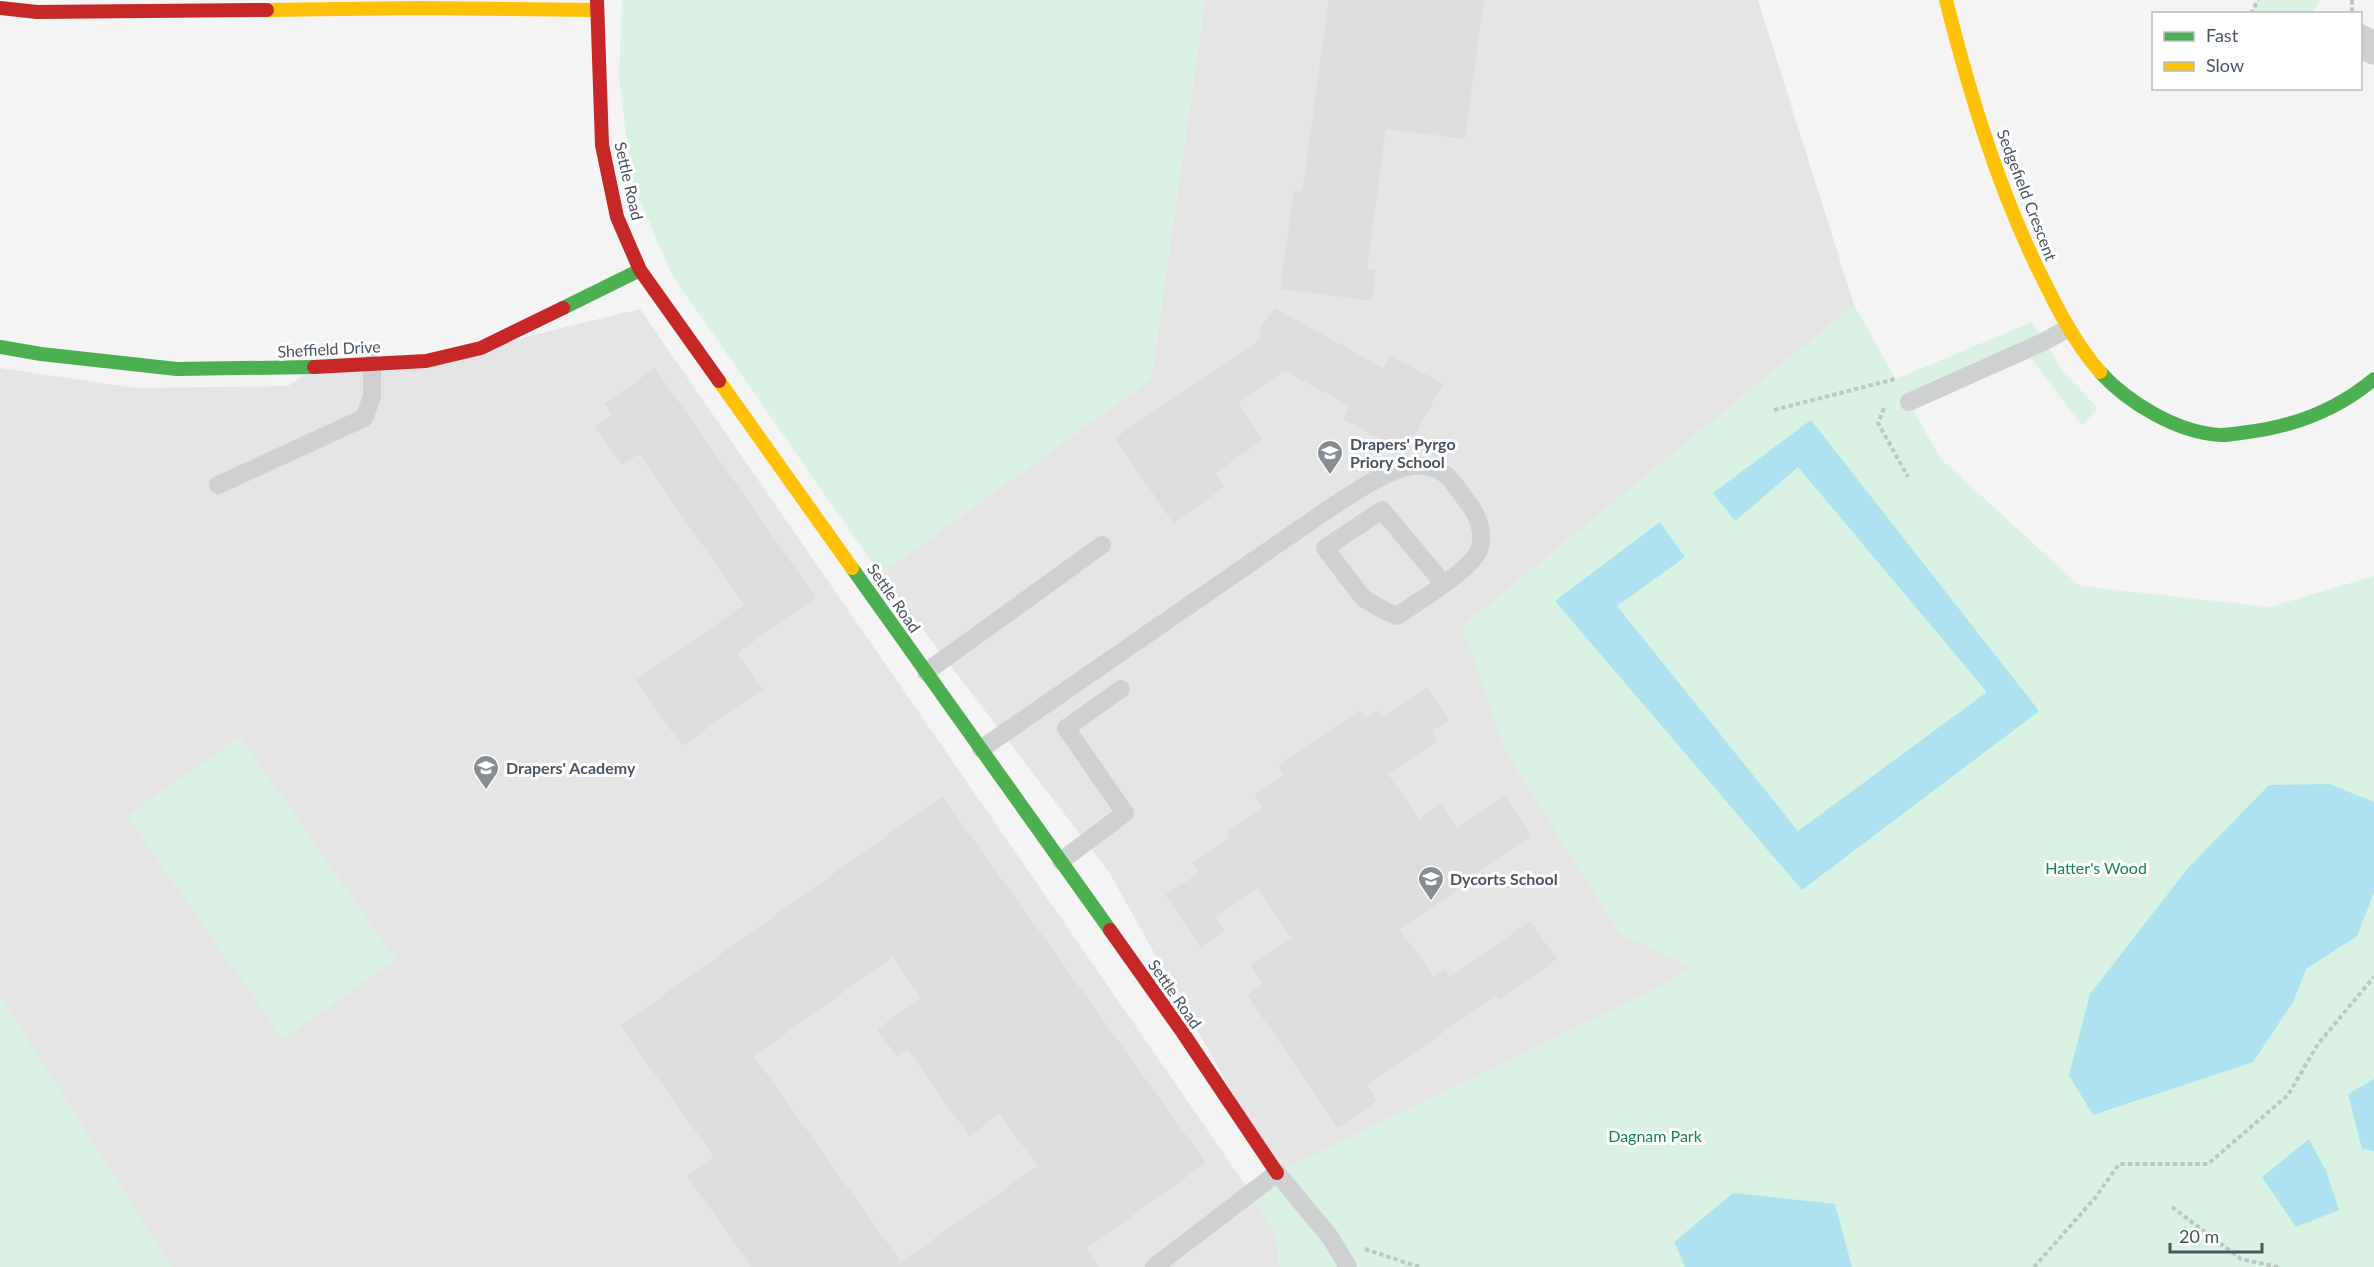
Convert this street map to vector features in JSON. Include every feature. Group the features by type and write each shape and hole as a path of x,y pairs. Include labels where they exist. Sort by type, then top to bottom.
{"street":[{"name":"Sedgefield Crescent","path":"1946,0 1991,156 2024,243 2067,329 2086,357 2108,381 2136,405 2175,423 2220,435 2267,431 2309,420 2358,393 2374,379"},
{"path":"0,8 37,12 597,5"},
{"name":"Settle Road","path":"597,5 602,145 617,217 640,270 1061,861 1183,1034 1277,1173"},
{"name":"Sheffield Drive","path":"0,347 41,354 177,369 278,369 426,361 482,348 640,270"}],"lane":[{"path":"1909,402 2067,329"},
{"path":"218,485 364,418 372,397 372,363"},
{"path":"981,749 1330,508 1381,477 1407,466 1427,465 1446,474 1473,509 1482,534 1478,551 1465,568 1397,616 1363,598 1325,548 1382,510 1443,583"},
{"path":"926,672 1102,545"},
{"path":"1061,861 1125,813 1066,728 1121,689"},
{"path":"1154,1267 1277,1173 1330,1237 1348,1267"}],"path":[{"path":"1774,410 1896,379 1892,390"},
{"path":"1887,401 1878,423 1908,477"},
{"path":"2034,1267 2095,1198 2119,1164 2208,1164 2288,1095 2318,1044 2374,977"},
{"path":"2172,1207 2241,1259 2278,1267"},
{"path":"1330,1237 1419,1267"}],"shaded area":[{"name":"Drapers' Pyrgo Priory School","path":"1205,0 1758,0 1854,305 1462,627 1756,931 1650,992 1277,1173 1109,872 880,574 1151,379"},
{"name":"Drapers' Academy","path":"640,309 1251,1193 1277,1237 1279,1267 0,1267 0,368 136,388 288,386 314,367 426,361"}],"green space":[{"path":"622,0 1205,0 1151,379 880,574 672,275 632,182 619,79"},
{"path":"2258,0 2320,0 2313,12 2252,12"},
{"name":"Hatter's Wood","path":"1854,305 1896,379 2032,322 2065,374 2098,408 2082,426 2022,346 1909,403 1941,459 2080,586 2270,607 2374,576 2374,1267 1279,1267 1277,1237 1251,1193 1277,1173 1650,992 1692,968 1620,934 1506,752 1462,627"},
{"path":"240,737 396,960 283,1039 127,816"},
{"path":"0,996 172,1267 0,1267"}],"water":[{"path":"1811,420 2039,711 1802,890 1555,601 1660,522 1685,557 1617,606 1798,831 1987,692 1798,467 1735,521 1713,493"},
{"path":"2329,784 2374,802 2374,892 2357,936 2306,969 2293,1002 2253,1062 2093,1115 2069,1075 2090,994 2188,868 2269,785"},
{"path":"2374,1079 2374,1151 2362,1149 2348,1094"},
{"path":"2309,1139 2326,1171 2339,1210 2296,1227 2262,1177"},
{"path":"1733,1193 1835,1204 1852,1267 1685,1267 1674,1242"}],"building":[{"path":"1329,0 1484,0 1465,139 1386,129 1367,269 1376,270 1372,301 1280,289 1294,190 1302,192"},
{"path":"1275,308 1383,368 1390,355 1443,384 1405,453 1343,419 1350,406 1285,371 1238,403 1263,440 1215,473 1225,487 1173,523 1115,438 1261,339 1259,330"},
{"path":"655,368 816,598 737,653 763,689 682,746 636,680 744,605 639,454 622,465 595,426 612,415 604,404"},
{"path":"1427,687 1449,720 1432,731 1438,741 1388,774 1419,819 1441,804 1457,828 1505,796 1531,836 1455,887 1457,890 1400,929 1433,976 1444,969 1450,977 1530,921 1557,959 1499,1000 1496,996 1367,1085 1377,1101 1338,1128 1247,995 1263,984 1250,965 1291,938 1258,888 1216,917 1225,931 1201,948 1165,895 1199,873 1192,863 1230,838 1227,832 1262,808 1254,795 1284,775 1278,765 1360,710 1366,718 1377,710 1382,717"},
{"path":"942,796 1206,1163 1086,1249 1099,1267 752,1267 687,1176 714,1157 620,1026","holes":["893,957 921,998 877,1029 897,1057 908,1050 969,1136 1000,1114 1037,1166 901,1262 754,1056"]}],"traffic: fast":[{"path":"563,308 640,270"},
{"path":"0,347 41,354 177,369 314,367"},
{"path":"2100,372 2125,395 2155,414 2188,429 2221,435 2283,426 2299,421 2331,408 2374,379"},
{"path":"852,568 1110,930"}],"traffic: slow":[{"path":"1946,0 1974,102 1996,169 2022,235 2073,335 2100,372"},
{"path":"267,10 418,8 597,10"},
{"path":"719,381 852,568"}],"traffic: jam":[{"path":"597,0 602,145 617,217 640,270 719,381"},
{"path":"0,8 37,12 267,10"},
{"path":"314,367 426,361 481,348 563,308"},
{"path":"1110,930 1183,1033 1277,1173"}],"place":[{"name":"Drapers' Pyrgo Priory School","path":"1330,476"},
{"name":"Drapers' Academy","path":"486,791"},
{"name":"Dycorts School","path":"1431,902"}],"park label":[{"name":"Dagnam Park","path":"1655,1136"}]}
